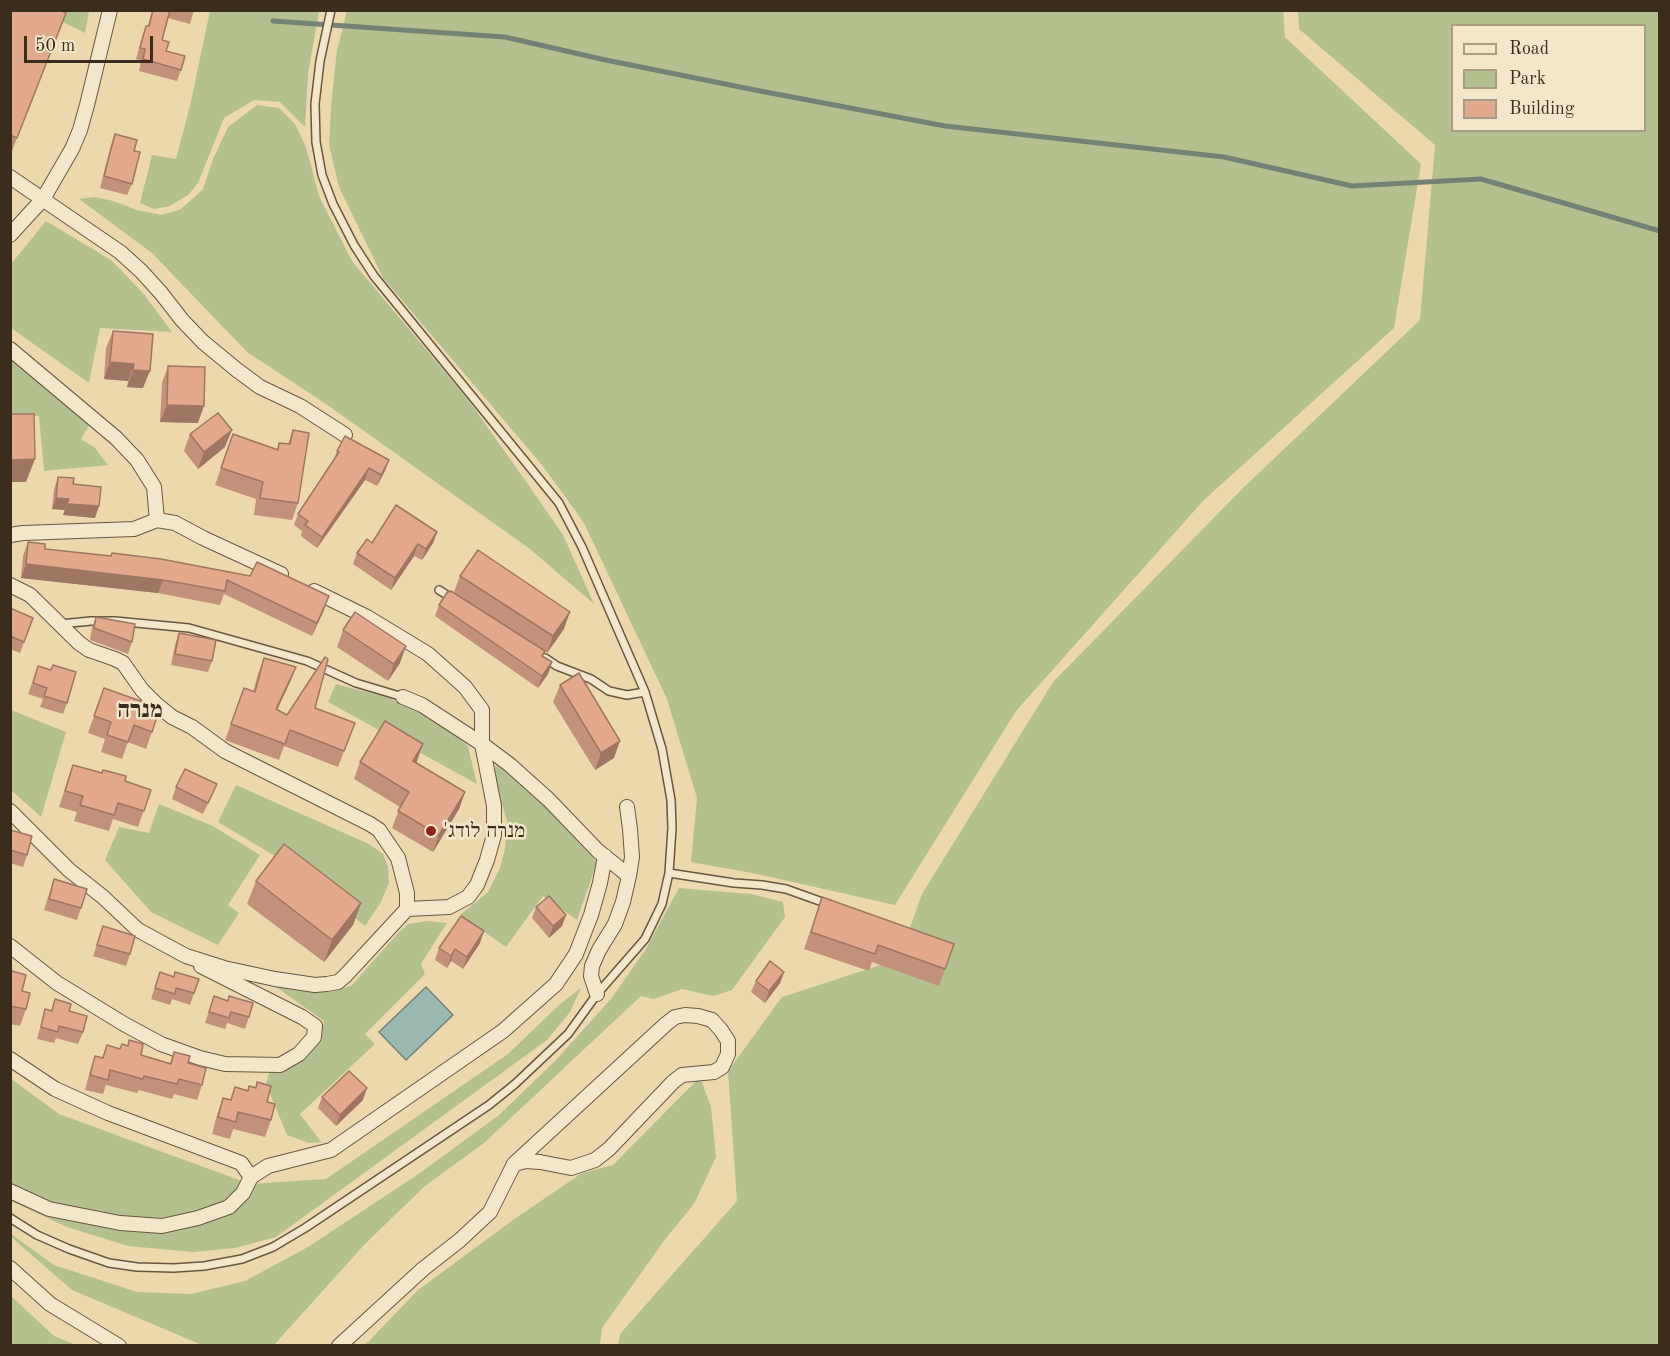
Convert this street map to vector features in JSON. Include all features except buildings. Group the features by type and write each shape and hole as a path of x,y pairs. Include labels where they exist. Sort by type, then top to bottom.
{"street":[{"path":"10,235 43,198 72,149 80,130 110,10"},
{"path":"10,177 120,252 141,271 196,335 237,370 260,387 300,406 345,435"},
{"path":"10,349 116,438 137,460 154,487 157,520"},
{"path":"10,535 34,532 134,529 157,520 175,523 367,617 428,654 465,687 482,710 482,744 494,806 495,834 477,885 468,897 448,907 407,909"},
{"path":"10,585 30,595 80,644 89,650 123,663 142,690 172,717 192,727 225,752 370,824 379,830 398,858 407,892 407,909 338,982 315,985 275,979 186,957"},
{"path":"403,697 422,705 510,765 629,876"},
{"path":"597,994 591,976 592,966 615,924 629,876 632,856 627,807"},
{"path":"10,811 69,870 103,897 138,930 210,972 302,1017 315,1026 314,1037 299,1054 280,1065 225,1064 200,1058 161,1044 123,1024 57,983 10,946"},
{"path":"10,1191 49,1209 120,1223 162,1226 198,1218 230,1207 243,1192 251,1177 268,1166 331,1150 503,1031 556,984 576,954 591,915 605,856"},
{"path":"339,1346 423,1269 460,1240 490,1212 514,1164 666,1024 675,1017 698,1016 712,1020 722,1030 728,1041 728,1054 722,1067 714,1072 682,1075 609,1149 595,1160 571,1168 526,1161 514,1164"},
{"path":"10,1059 55,1089 108,1113 241,1163 251,1177"},
{"path":"10,1268 50,1304 119,1346"}],"lane":[{"path":"10,1218 37,1235 69,1249 109,1263 137,1267 204,1266 242,1259 273,1247 489,1105 514,1084 568,1034 597,994 645,939 662,904 669,873 672,828 671,800 662,749 645,692 582,547 559,503 374,276 354,245 333,204 322,175 316,142 315,104 320,61 331,10"},
{"path":"440,590 459,603"},
{"path":"60,624 115,621 189,628 307,661 356,683 403,697"},
{"path":"537,654 557,666 591,679 609,691 627,695 645,692"},
{"path":"669,873 786,889 831,905"}],"green space":[{"path":"1283,10 1285,37 1421,164 1394,328 1204,500 1016,711 895,905 757,874 691,862 697,798 667,699 584,523 542,465 383,278 339,187 329,145 337,50 347,11"},
{"path":"40,11 89,11 85,33"},
{"path":"210,11 319,11 308,74 305,127 280,102 254,100 224,118 198,183 188,195 170,206 154,209 140,203 152,155 176,159"},
{"path":"1298,11 1659,11 1659,1345 618,1346 620,1334 737,1201 728,1071 782,997 899,959 922,894 1053,682 1243,488 1420,320 1435,145 1299,29"},
{"path":"257,105 279,108 295,124 306,147 319,196 352,261 469,401 527,483 563,535 594,604 530,549 326,404 247,352 152,253 79,199 94,197 162,215 181,209 203,189 213,159 228,127"},
{"path":"46,221 111,260 143,293 172,332 100,328 89,383 11,328 11,264"},
{"path":"10,360 29,372 91,422 81,439 95,448 108,465 44,471 39,416 11,416"},
{"path":"336,684 389,698 434,719 454,733 468,746 477,784 328,702"},
{"path":"11,710 66,732 41,817 11,790"},
{"path":"496,765 525,785 597,862 577,920 543,896 506,947 460,915 488,892 500,868 505,849 507,821 493,774"},
{"path":"236,785 369,844 383,854 388,867 389,883 381,902 365,926 285,862 218,822"},
{"path":"159,804 213,826 260,855 228,905 239,913 218,945 151,912 105,860 119,827 149,833"},
{"path":"679,888 751,894 783,902 785,917 732,990 713,996 682,989 654,999 641,996 484,1143 425,1186 365,1244 274,1345 202,1345 72,1290 11,1237 11,1234 54,1265 137,1292 191,1294 245,1281 308,1247 420,1173 499,1115 556,1060 611,999 646,949"},
{"path":"427,921 447,923 421,964 425,974 365,1034 375,1044 300,1114 321,1142 309,1143 287,1135 266,1084 270,1070 308,1053 321,1040 324,1021 269,982 309,991 329,992 351,986 408,924"},
{"path":"581,988 570,1012 547,1040 276,1237 235,1248 193,1252 128,1246 67,1227 11,1201 10,1078 59,1114 250,1184 326,1179 508,1054 560,1004"},
{"path":"700,1077 711,1107 716,1157 694,1204 666,1238 602,1328 600,1345 362,1346 418,1290 513,1220 582,1173 613,1165"},
{"path":"10,1295 54,1336 76,1345 11,1345"}],"water":[{"path":"426,987 453,1015 406,1060 379,1032"}],"waterway":[{"path":"273,21 505,37 601,59 945,126 1224,157 1352,186 1481,179 1660,231"}],"place":[{"name":"'מנרה לודג","path":"431,831"}],"district":[{"name":"מנרה","path":"140,711"}]}
